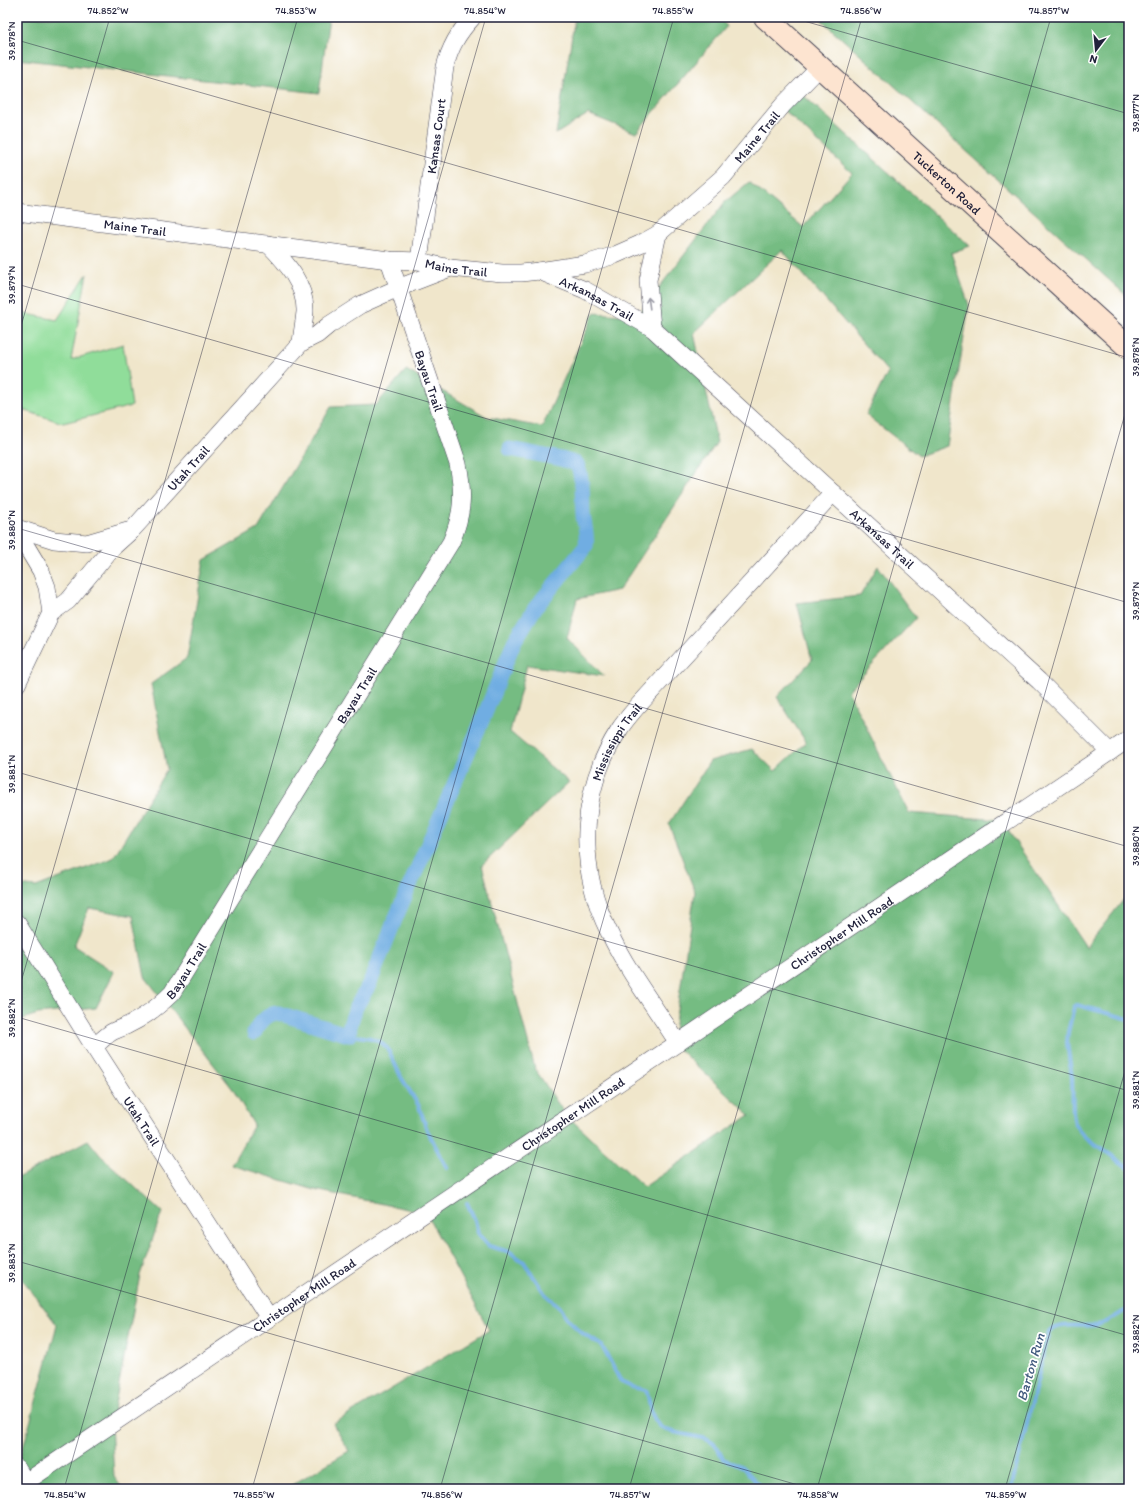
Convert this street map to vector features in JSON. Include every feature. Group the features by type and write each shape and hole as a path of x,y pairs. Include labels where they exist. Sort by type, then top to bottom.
{"main road":[{"name":"Tuckerton Road","path":"765,17 1129,348"}],"street":[{"name":"Kansas Court","path":"419,261 445,67 449,52 462,29 472,18"},
{"name":"Maine Trail","path":"17,212 389,260 419,261 450,268 502,273 539,271 585,264 615,255 658,234 723,177 783,105 820,67"},
{"name":"Arkansas Trail","path":"652,328 648,280 658,234"},
{"path":"268,244 281,256 294,275 302,291 305,310 301,343"},
{"path":"389,260 398,288"},
{"name":"Utah Trail","path":"17,684 51,613 68,601 112,548 132,530 301,343 317,335 329,325 360,305 398,288 450,268"},
{"name":"Arkansas Trail","path":"539,271 585,290 652,328 1039,681 1110,752"},
{"name":"Bayau Trail","path":"94,1047 113,1032 134,1022 158,1006 172,993 451,542 461,511 462,496 458,464 398,288"},
{"name":"Mississippi Trail","path":"678,1043 616,946 599,911 587,863 587,824 593,790 600,769 612,743 619,730 636,708 833,493"},
{"path":"17,530 54,540 86,542 132,530"},
{"path":"17,530 41,571 47,587 51,613"},
{"name":"Christopher Mill Road","path":"20,1479 269,1318 1129,739"},
{"name":"Utah Trail","path":"17,923 94,1047 269,1318"}],"green space":[{"path":"17,17 329,17 319,93 17,59"},
{"path":"575,17 717,17 727,26 636,133 588,114 556,134"},
{"path":"818,17 1129,17 1129,298"},
{"path":"793,86 970,246 951,253 969,305 947,446 919,456 866,415 888,372 782,250 694,333 717,442 619,590 577,599 567,638 604,676 527,665 510,732 569,782 482,865 535,1069 565,1114 644,1187 750,1115 672,1043 695,892 669,824 710,761 752,749 775,771 806,742 777,697 812,660 797,603 860,596 878,566 916,618 848,691 909,813 1001,820 1086,947 1129,893 1129,1489 285,1489 349,1451 333,1424 489,1330 426,1213 315,1190 231,1165 254,1125 232,1088 145,977 133,916 89,908 74,946 114,972 96,1008 38,1014 17,1021 17,885 36,887 113,858 167,769 151,684 187,658 204,560 258,529 331,407 376,405 406,370 487,417 542,427 594,313 637,316 725,202 749,182 803,227 852,173 778,105"},
{"path":"87,274 71,360 123,344 132,406 63,423 17,408 17,312 57,320"},
{"path":"88,1140 100,1155 162,1212 140,1275 111,1425 114,1477 123,1489 17,1489 17,1470 57,1325 17,1272 17,1174 19,1177"}],"waterway":[{"path":"254,1033 267,1017 274,1013 278,1013 349,1035 350,1025 356,1007 369,985 396,917 484,716 514,642 535,608 586,546 587,538 583,514 582,483 577,464 561,459 510,449"},
{"name":"Barton Run","path":"1129,1019 1077,1005 1074,1007 1067,1043 1072,1078 1073,1113 1075,1125 1084,1136 1129,1168"},
{"path":"349,1035 371,1038 379,1041 388,1049 401,1077 419,1106 427,1130 447,1168"},
{"path":"467,1203 475,1220 478,1233 486,1243 489,1246 510,1252 524,1262 545,1294 562,1309 568,1320 582,1333 602,1346 621,1382 632,1387 646,1390 651,1412 658,1424 670,1431 703,1438 710,1441 716,1447 723,1459 741,1466 757,1483 766,1489"},
{"name":"Barton Run","path":"1011,1489 1049,1332 1066,1326 1090,1326 1100,1324 1129,1308"}]}
